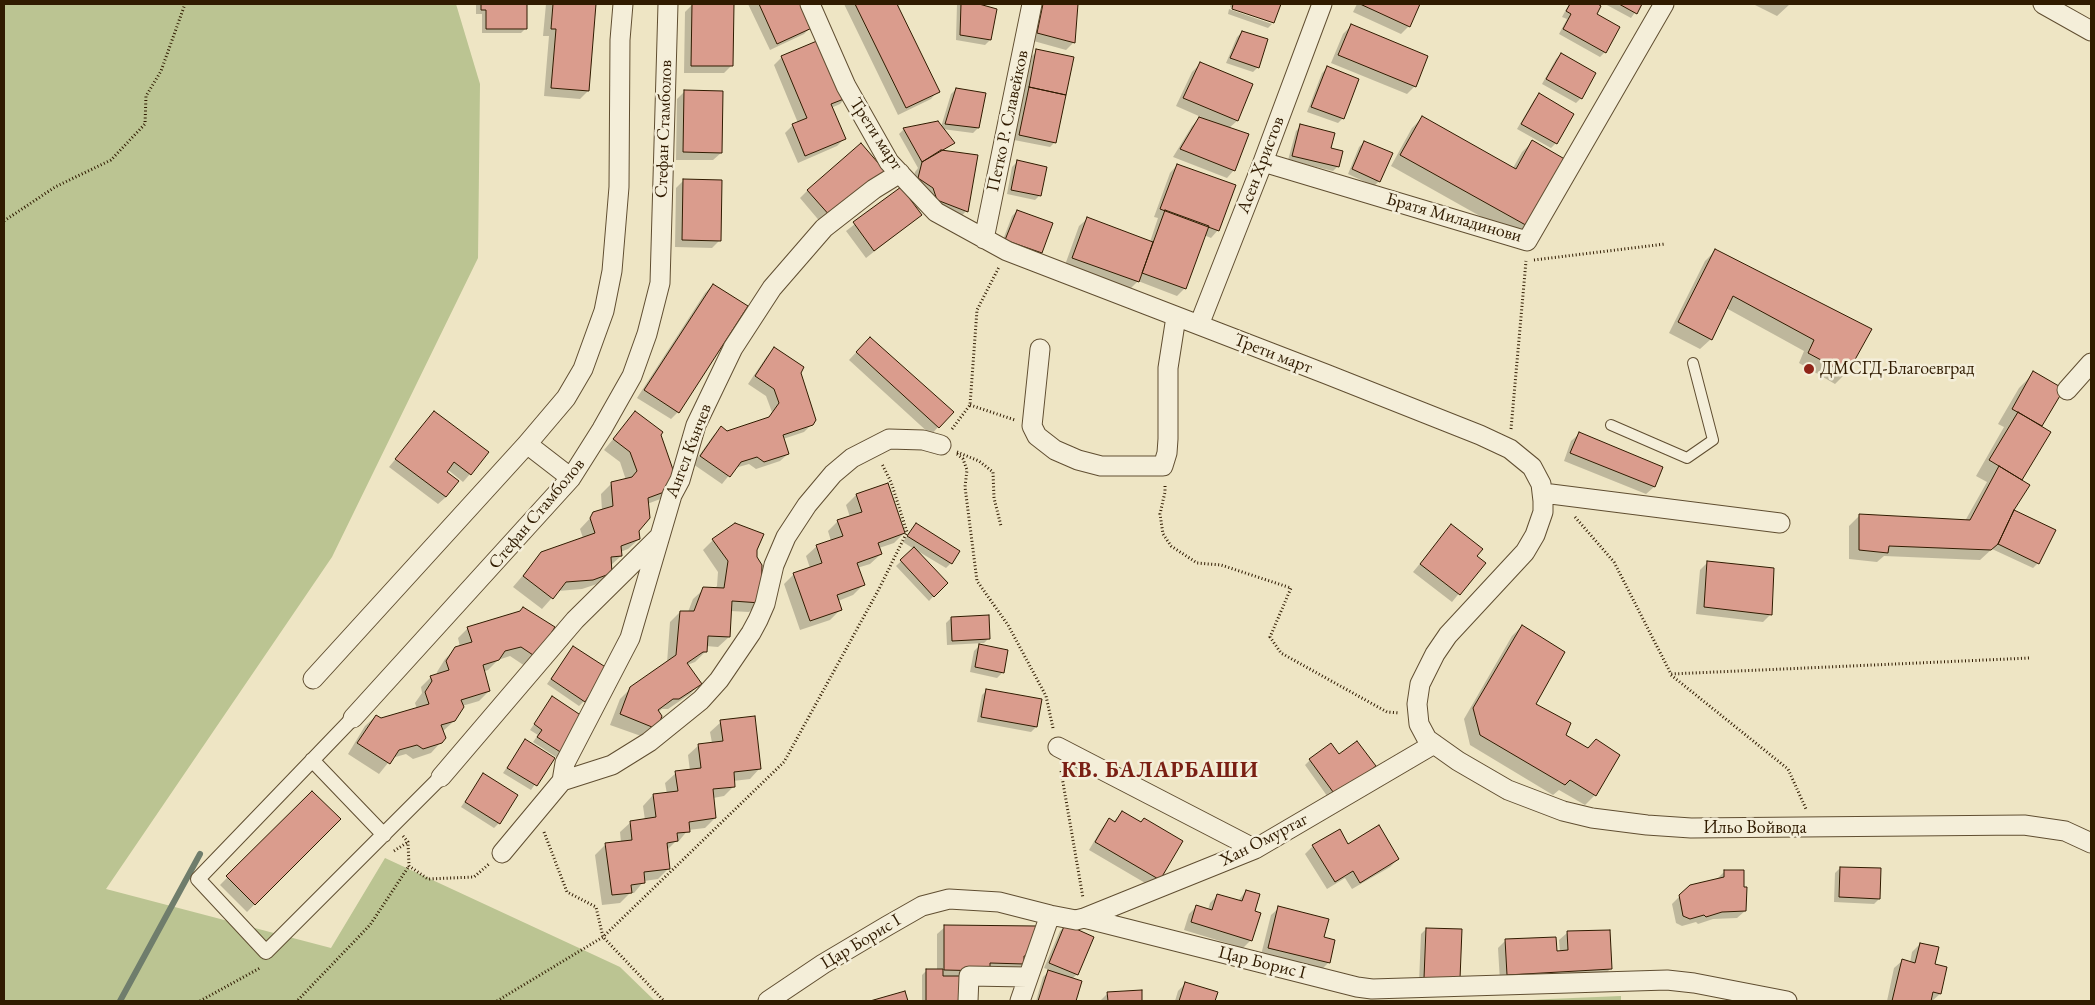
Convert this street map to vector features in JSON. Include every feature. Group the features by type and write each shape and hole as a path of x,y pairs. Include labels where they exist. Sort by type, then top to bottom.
{"street":[{"path":"313,680 527,444 566,398 575,384 595,339 611,283 619,187 620,40 623,4"},
{"name":"Стефан Стамболов","path":"354,718 571,478 594,444 632,376 657,299 661,256 668,4"},
{"name":"Трети март","path":"810,4 846,86 889,162 936,212 1007,251 1445,421 1510,449 1532,466 1538,475 1543,492 1543,512 1531,544 1454,629 1435,654 1420,684 1417,716"},
{"name":"Петко Р. Славейков","path":"984,239 1032,4"},
{"name":"Асен Христов","path":"1199,325 1322,4"},
{"name":"Братя Миладинови","path":"1263,162 1527,241 1664,4"},
{"path":"2043,4 2091,31"},
{"name":"Ангел Кънчев","path":"562,782 565,763 630,638 672,495 680,480 696,425 733,348 772,288 824,228 874,189 900,173"},
{"path":"1040,349 1032,426 1037,436 1055,450 1078,460 1101,466 1163,466 1167,453 1168,439 1168,368 1176,317"},
{"path":"2067,390 2091,363"},
{"path":"502,853 562,782 612,765 649,742 701,700 719,680 751,633 765,604 774,565 786,537 807,505 842,466 889,438 923,440 941,444"},
{"path":"527,444 571,478"},
{"path":"1543,492 1780,523"},
{"path":"354,718 198,879 266,952 442,777 575,620 659,537"},
{"path":"1417,716 1422,731 1434,744"},
{"name":"Ильо Войвода","path":"1434,744 1508,790 1556,809 1592,818 1647,826 1691,828 2024,825 2065,831 2091,843"},
{"name":"Хан Омуртаг","path":"1080,919 1255,849 1434,744"},
{"path":"1058,747 1255,849"},
{"path":"312,760 384,835"},
{"name":"Цар Борис I","path":"768,1001 823,964 922,906 948,899 974,899 999,902 1050,915 1080,919 1357,987 1372,989 1667,980 1694,983 1787,1001"},
{"path":"1020,1001 1050,915"},
{"path":"968,1001 968,976 1027,977"}],"lane":[{"path":"1611,425 1687,458 1713,440 1693,363"}],"path":[{"path":"4,221 55,187 111,160 145,124 146,96 161,71 185,4"},
{"path":"1510,449 1526,258 1536,260 1665,244"},
{"path":"941,444 970,405 977,310 1007,251"},
{"path":"970,405 1032,426"},
{"path":"497,1001 603,938 784,762 851,641 907,532 891,482 873,447"},
{"path":"1000,526 994,498 993,472 979,461 954,451 963,459 967,470 965,487 978,581 1008,625 1046,696 1058,747 1084,896 1080,919"},
{"path":"1163,466 1165,492 1160,514 1163,534 1171,546 1197,563 1221,565 1291,588 1270,637 1281,652 1387,712 1417,716"},
{"path":"1562,495 1570,510 1614,562 1670,674 1788,769 1815,828"},
{"path":"1670,674 2030,658"},
{"path":"536,812 567,892 596,907 603,938 664,1001"},
{"path":"298,1000 370,925 410,866 408,842 398,831 384,835"},
{"path":"410,866 428,879 474,876 502,853"}],"green space":[{"path":"4,4 456,4 480,84 478,258 332,557 106,889 331,948 385,858 620,967 655,1001 4,1001"},
{"path":"1621,996 1621,1001 1515,1001 1549,999"}],"building":[{"path":"481,4 527,4 527,29 486,29 486,10 481,10"},
{"path":"553,4 596,4 589,91 551,88 556,29 551,29"},
{"path":"692,4 734,4 733,66 691,66"},
{"path":"759,4 803,4 814,27 777,44"},
{"path":"855,4 897,4 940,92 906,108"},
{"path":"961,4 979,4 997,9 991,40 960,35"},
{"path":"1043,4 1078,4 1075,43 1037,33"},
{"path":"1233,4 1281,4 1274,23 1232,9"},
{"path":"1360,4 1420,4 1410,27"},
{"path":"1570,4 1598,4 1601,6 1597,14 1620,27 1606,53 1563,29 1571,14 1566,11"},
{"path":"1619,4 1642,4 1637,14"},
{"path":"1351,24 1428,56 1416,87 1338,55"},
{"path":"1242,31 1268,39 1259,68 1230,58"},
{"path":"824,38 849,97 831,104 846,139 805,156 792,124 807,118 781,56"},
{"path":"1036,49 1074,57 1066,95 1029,87"},
{"path":"1561,53 1596,73 1582,99 1546,79"},
{"path":"1200,62 1253,84 1238,121 1183,98"},
{"path":"1327,66 1359,79 1344,119 1311,107"},
{"path":"1029,87 1066,95 1056,143 1019,135"},
{"path":"956,88 986,93 979,128 945,124"},
{"path":"684,90 723,91 722,153 683,152"},
{"path":"1539,93 1574,114 1557,144 1521,124"},
{"path":"1422,116 1516,169 1532,140 1568,161 1531,228 1400,155"},
{"path":"1199,117 1249,134 1235,171 1180,149"},
{"path":"938,121 955,143 922,162 903,128"},
{"path":"1300,124 1335,133 1331,148 1343,151 1339,167 1292,156"},
{"path":"1364,141 1393,153 1380,182 1352,169"},
{"path":"861,143 885,171 831,217 807,190"},
{"path":"941,150 978,155 968,212 937,200 933,188 918,178 922,162"},
{"path":"1017,160 1047,167 1041,196 1011,190"},
{"path":"1177,164 1236,185 1219,231 1160,209"},
{"path":"683,179 722,180 721,241 682,240"},
{"path":"901,187 922,215 874,251 853,222"},
{"path":"1017,210 1053,223 1042,253 1005,240"},
{"path":"1165,210 1209,226 1186,289 1142,273"},
{"path":"1087,217 1153,242 1139,282 1072,258"},
{"path":"1715,249 1872,329 1847,374 1808,353 1814,340 1733,296 1712,340 1678,322"},
{"path":"713,284 748,306 679,413 644,390"},
{"path":"870,337 954,412 939,428 856,352"},
{"path":"774,347 804,367 801,373 816,420 813,425 783,435 789,454 764,462 757,457 741,462 730,477 700,456 721,426 727,431 769,417 779,403 774,389 755,376"},
{"name":"ДМСГД-Благоевград","path":"2033,371 2064,389 2042,426 2012,409"},
{"path":"434,411 489,452 471,475 454,462 447,472 459,481 446,497 395,459"},
{"path":"635,411 663,432 661,435 678,484 675,488 648,498 650,518 639,531 640,539 621,546 622,556 611,557 612,573 593,580 566,582 553,599 523,576 541,552 595,533 590,518 593,512 613,506 611,482 632,477 637,471 630,452 613,439"},
{"path":"2018,412 2051,432 2022,480 1989,460"},
{"path":"1579,432 1663,467 1655,487 1570,453"},
{"path":"1999,466 2030,485 2014,510 1998,544 1991,550 1889,546 1888,553 1859,550 1859,514 1970,520"},
{"path":"888,483 905,533 878,543 882,554 857,563 865,585 837,595 842,610 810,621 793,573 822,563 816,545 843,536 837,520 862,512 856,494"},
{"path":"2014,510 2056,530 2039,564 1998,544"},
{"path":"735,523 764,534 757,550 757,557 762,565 761,603 732,601 730,637 708,636 707,652 703,652 687,663 702,684 679,699 673,699 658,710 662,716 658,727 652,727 620,714 630,687 676,655 680,611 694,611 703,587 724,588 728,561 712,539"},
{"path":"916,523 960,551 952,564 907,536"},
{"path":"1451,524 1483,549 1477,556 1486,563 1460,595 1420,564"},
{"path":"914,547 948,583 934,597 900,560"},
{"path":"1707,561 1774,568 1772,615 1704,607"},
{"path":"523,607 555,627 536,657 521,647 505,651 499,660 483,665 490,691 461,700 464,707 455,721 441,725 446,738 442,743 423,749 417,745 399,750 390,764 357,743 376,715 381,718 429,704 425,692 432,681 430,676 449,670 446,661 455,647 472,642 467,627 520,611"},
{"path":"989,615 990,639 952,641 951,617"},
{"path":"1522,625 1565,652 1536,704 1571,723 1566,735 1588,748 1596,739 1620,755 1596,796 1570,780 1565,785 1480,735 1473,708"},
{"path":"979,644 1008,650 1004,673 975,667"},
{"path":"573,646 607,668 585,702 551,679"},
{"path":"986,689 1042,699 1037,727 981,717"},
{"path":"552,696 588,720 565,755 537,737 542,730 534,724"},
{"path":"755,716 761,769 734,772 735,787 713,789 716,818 689,822 690,832 677,833 678,841 667,843 670,869 644,872 645,883 631,885 632,893 612,895 605,843 632,840 630,821 656,817 653,794 678,791 675,771 701,768 698,744 723,741 720,720"},
{"path":"525,739 555,758 537,786 507,768"},
{"path":"1357,741 1376,766 1336,796 1309,759 1331,743 1339,754"},
{"path":"483,773 518,795 500,824 465,802"},
{"path":"312,791 341,819 255,905 226,876"},
{"path":"1122,811 1141,822 1144,818 1183,841 1160,880 1095,842 1109,818 1115,822"},
{"path":"1379,825 1399,859 1360,883 1353,871 1335,882 1312,845 1340,829 1348,844"},
{"path":"1840,867 1881,868 1880,899 1839,897"},
{"path":"1724,870 1744,870 1744,887 1747,887 1746,911 1722,912 1690,919 1683,916 1679,895 1690,885 1724,877"},
{"path":"1246,890 1260,894 1255,911 1261,913 1252,941 1191,922 1196,905 1212,910 1217,894 1242,901"},
{"path":"1278,906 1329,919 1324,937 1335,940 1330,963 1268,948"},
{"path":"1065,924 1094,937 1078,975 1049,963"},
{"path":"944,925 1036,926 1036,956 1024,956 1024,964 990,963 990,971 944,970"},
{"path":"1426,928 1462,929 1460,979 1424,978"},
{"path":"1610,930 1612,969 1507,975 1505,939 1556,937 1557,951 1568,950 1567,931"},
{"path":"1920,943 1939,947 1935,964 1947,967 1941,994 1933,992 1931,1001 1892,1001 1902,959 1915,963"},
{"path":"926,969 943,969 943,976 965,976 965,1001 926,1001"},
{"path":"1048,970 1082,981 1076,1001 1038,1001"},
{"path":"1185,982 1218,992 1215,1001 1179,1001"},
{"path":"1142,990 1142,1001 1108,1001 1107,992"},
{"path":"905,991 908,1001 870,1001"}],"waterway":[{"path":"120,1001 200,854"}],"place":[{"name":"ДМСГД-Благоевград","path":"1809,369"}],"district":[{"name":"КВ. БАЛАРБАШИ","path":"1160,771"}]}
